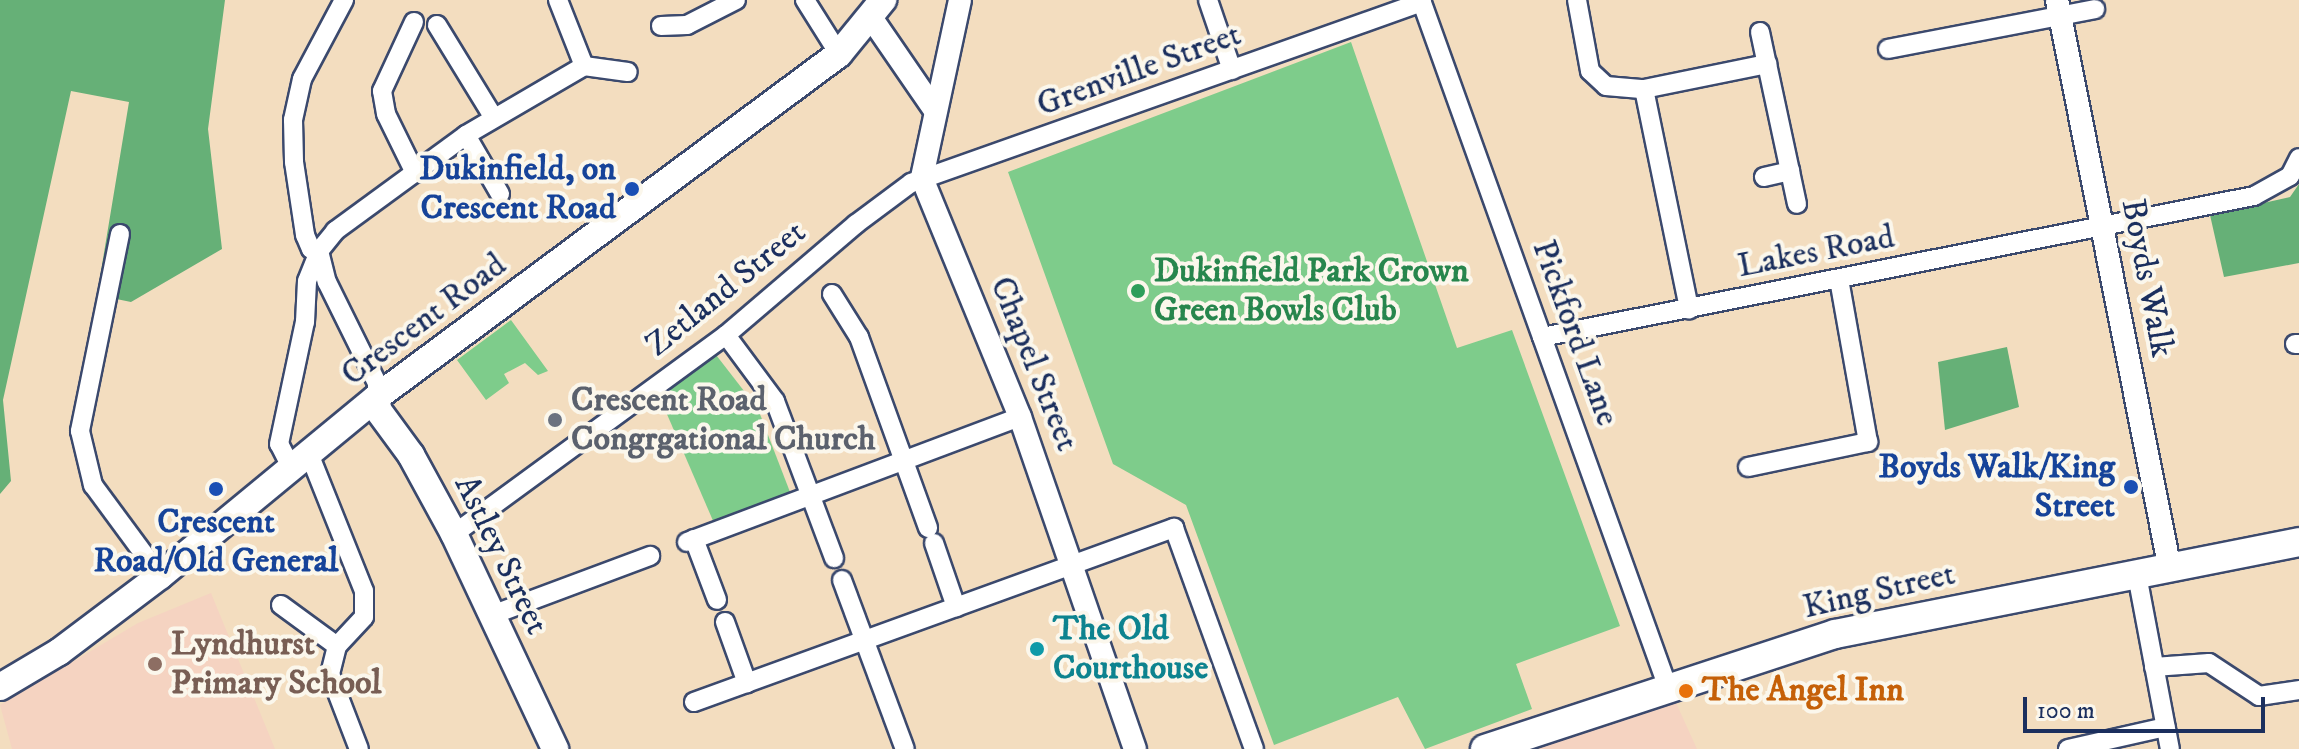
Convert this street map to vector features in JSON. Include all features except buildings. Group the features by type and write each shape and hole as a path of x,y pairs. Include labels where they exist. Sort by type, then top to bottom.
{"main road":[{"name":"Crescent Road","path":"0,687 59,652 160,576 302,464 377,397 839,54 876,8"},
{"name":"Astley Street","path":"377,397 378,410 411,455 454,534 555,749"},
{"name":"King Street","path":"1485,749 1835,634 2299,542"}],"street":[{"path":"319,251 311,249 305,235 294,162 293,120 317,43 344,0"},
{"path":"558,0 584,66"},
{"path":"661,26 687,25 736,0"},
{"path":"805,0 839,54"},
{"path":"922,178 934,109 960,0"},
{"path":"1208,0 1232,70"},
{"path":"1577,0 1590,71 1606,86 1644,89 1767,64"},
{"name":"Grenville Street","path":"922,178 1422,1"},
{"name":"Pickford Lane","path":"1422,1 1668,688"},
{"path":"876,8 934,109"},
{"path":"1888,49 2059,8 2095,9"},
{"name":"Boyds Walk","path":"2059,8 2170,569"},
{"path":"414,22 382,91 386,114 415,173"},
{"path":"437,25 494,118"},
{"path":"1760,32 1797,204"},
{"path":"359,749 330,674 337,646 364,617 364,591 302,464 279,444 305,322 307,281 319,251 335,231 466,135 584,66 628,72"},
{"path":"1644,89 1689,309"},
{"path":"466,135 500,194"},
{"name":"Lakes Road","path":"1542,337 2103,229 2254,196 2290,176 2299,158"},
{"path":"1764,177 1790,171"},
{"name":"Zetland Street","path":"454,534 726,335 856,224 922,178"},
{"name":"Chapel Street","path":"922,178 1020,417 1074,564 1135,749"},
{"path":"120,234 80,431 93,485 160,576"},
{"path":"319,251 344,317 377,383 377,397"},
{"path":"1748,467 1868,442 1839,280"},
{"path":"832,294 859,337 956,607"},
{"path":"305,322 317,312 344,317"},
{"path":"726,335 775,401 834,558"},
{"path":"717,600 690,540 1020,417"},
{"path":"694,702 1174,528 1254,749"},
{"path":"492,615 650,556"},
{"path":"2137,575 2170,749"},
{"path":"842,580 905,749"},
{"path":"281,605 337,646"},
{"path":"725,622 747,683"},
{"path":"2154,667 2209,663 2259,696 2299,690"},
{"path":"2068,749 2166,727"}],"shaded area":[{"name":"Lyndhurst Primary School","path":"211,593 275,749 12,749 0,705 138,623"},
{"path":"1672,694 1697,749 1530,749"}],"green space":[{"path":"0,0 225,0 208,129 222,249 131,302 97,295 129,102 71,91 3,400 11,481 0,494"},
{"path":"1351,42 1457,348 1512,330 1620,626 1516,664 1532,709 1425,749 1398,697 1274,745 1186,505 1113,464 1008,172"},
{"path":"2299,184 2299,263 2224,277 2210,215 2290,197"},
{"path":"511,320 548,371 538,375 525,363 504,374 509,383 486,400 457,360"},
{"path":"2007,347 2019,407 1945,430 1938,362"},
{"path":"713,351 758,409 790,492 714,523 660,398"}],"place":[{"name":"Dukinfield, on Crescent Road","path":"632,189"},
{"name":"Dukinfield Park Crown Green Bowls Club","path":"1138,291"},
{"name":"Crescent Road Congrgational Church","path":"555,420"},
{"name":"Boyds Walk/King Street","path":"2131,487"},
{"name":"Crescent Road/Old General","path":"216,489"},
{"name":"The Old Courthouse","path":"1037,649"},
{"name":"Lyndhurst Primary School","path":"155,664"},
{"name":"The Angel Inn","path":"1686,691"}]}
